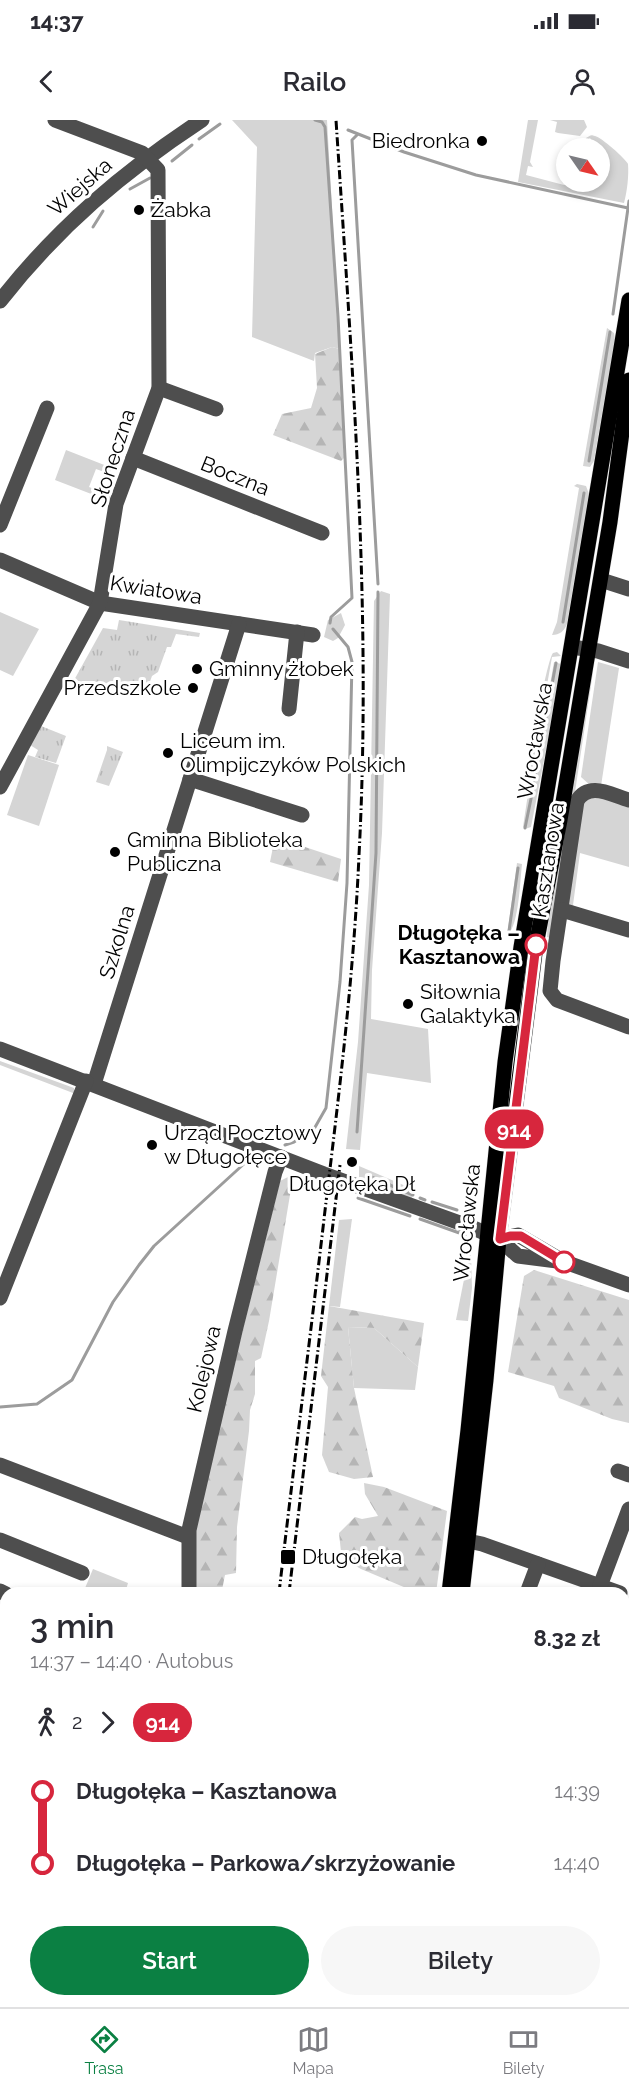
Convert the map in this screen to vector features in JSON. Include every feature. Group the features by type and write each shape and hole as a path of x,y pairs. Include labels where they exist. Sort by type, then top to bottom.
{"main road":[{"name":"Wrocławska","path":"463,1587 493,1236 505,1062 521,947 629,300"},
{"name":"Wrocławska","path":"450,1587 493,1236 536,945 624,453 629,380"}],"street":[{"path":"55,120 130,147 148,157"},
{"name":"Wiejska","path":"0,301 36,257 72,220 148,157 202,120"},
{"name":"Słoneczna","path":"0,787 100,603 117,504 159,388 158,170 148,157"},
{"path":"159,388 216,409"},
{"path":"0,525 47,408"},
{"name":"Boczna","path":"133,458 322,533"},
{"name":"Kwiatowa","path":"0,560 100,603 313,634"},
{"path":"601,580 629,589"},
{"name":"Szkolna","path":"0,1299 90,1083 239,624"},
{"path":"290,708 297,632"},
{"path":"572,647 589,649 629,661"},
{"path":"190,779 302,815"},
{"name":"Kasztanowa","path":"629,801 593,789 583,793 577,801 562,910 552,961 550,991 552,996 560,1001 629,1027"},
{"path":"562,910 629,930"},
{"path":"0,1049 493,1236 521,1236 564,1262 629,1285"},
{"name":"Kolejowa","path":"189,1587 188,1537 236,1325 275,1172 281,1157"},
{"path":"0,1465 188,1537"},
{"path":"468,1541 600,1586 629,1509"},
{"path":"0,1540 82,1573"},
{"path":"529,1587 538,1564"}],"green space":[{"path":"232,120 327,120 340,349 332,347 315,353 314,361 252,337 257,147"},
{"path":"528,120 538,120 530,162 533,167 528,166 526,175 556,183 556,190 518,182"},
{"path":"550,120 584,120 587,127 580,136 558,133 555,132 557,122"},
{"path":"610,146 628,164 628,184 624,203 568,192 610,192"},
{"path":"607,328 614,333 615,340 594,461 590,467 583,466"},
{"path":"332,347 340,349 344,458 341,461 273,435 282,414 311,408 317,388 315,354"},
{"path":"66,450 112,468 110,474 96,469 89,487 105,493 108,491 112,502 55,480"},
{"path":"577,484 586,486 589,494 567,624 561,632 552,635 557,622 579,488 574,486"},
{"path":"381,591 390,594 382,833 372,970 371,1019 428,1029 431,1083 367,1073 360,1150 346,1149 358,1042 369,885 374,601"},
{"path":"0,612 39,629 13,676 0,670"},
{"path":"341,613 345,625 338,638 333,641 324,637 328,620"},
{"path":"119,620 200,633 199,637 176,634 171,647 167,647 158,672 152,676 144,698 104,684 101,692 73,682 103,628 117,630"},
{"path":"557,652 561,656 552,657 530,781 531,758 542,695 550,661 553,653"},
{"path":"554,662 561,664 549,735 531,827 525,829 523,827 529,787 533,782"},
{"path":"598,662 619,668 601,786 591,786 581,777"},
{"path":"592,669 553,939 547,937 548,917"},
{"path":"41,726 66,736 56,763 35,757 38,750 30,745"},
{"path":"107,746 123,752 109,786 96,782"},
{"path":"28,755 59,765 39,826 7,815"},
{"path":"588,793 629,805 629,867 580,853 573,905 577,911 567,905 580,804"},
{"path":"275,837 341,859 338,882 270,862"},
{"path":"517,863 522,864 518,903 514,923 507,936"},
{"path":"0,1061 74,1088 74,1096 73,1093 0,1065"},
{"path":"359,1166 415,1190 411,1200 359,1180"},
{"path":"288,1177 292,1183 269,1321 261,1358 255,1361 255,1394 250,1410 237,1527 236,1573 225,1575 223,1587 194,1587 193,1528 280,1181"},
{"path":"352,1219 340,1307 329,1306 339,1220"},
{"path":"469,1254 471,1254 472,1288 468,1321 456,1320"},
{"path":"534,1270 629,1300 629,1423 612,1419 559,1398 554,1386 508,1372 524,1276"},
{"path":"329,1306 424,1323 418,1367 374,1328 348,1327 354,1388 373,1477 354,1479 329,1472 322,1455 328,1387 321,1376"},
{"path":"348,1327 374,1328 418,1367 415,1390 354,1388"},
{"path":"364,1483 384,1487 447,1511 437,1587 404,1587 361,1569 349,1562 341,1552 339,1533 355,1517 362,1519 378,1516 365,1494"},
{"path":"93,1569 128,1583 127,1587 86,1587"}],"waterway":[{"path":"315,120 322,122 325,127 338,316 352,598 331,617 330,623"},
{"path":"199,139 220,124"},
{"path":"348,130 404,152 476,175 628,208"},
{"path":"357,135 352,140 378,584"},
{"path":"172,161 192,145"},
{"path":"130,189 150,178"},
{"path":"613,314 629,201"},
{"path":"93,227 103,211"},
{"path":"589,461 610,332"},
{"path":"563,622 584,493"},
{"path":"357,1132 376,853 378,592"},
{"path":"285,1145 314,1129 326,1108 340,982 347,883 352,662 348,647 333,629"},
{"path":"534,781 556,663"},
{"path":"525,828 533,789"},
{"path":"509,931 518,868"},
{"path":"0,1407 37,1404 72,1380 113,1302 154,1246 246,1162"},
{"path":"369,1176 413,1195"},
{"path":"358,1198 410,1216"},
{"path":"420,1198 425,1200"},
{"path":"432,1202 457,1210"},
{"path":"420,1219 465,1235"}],"railway":[{"path":"280,1587 341,1072 354,942 359,855 362,763 362,579 354,395 336,120"},
{"path":"290,1587 340,1165"}],"bus line":[{"name":"914","path":"536,945 500,1239 521,1236 564,1262"}],"place":[{"name":"Biedronka","path":"482,141"},
{"name":"Żabka","path":"139,210"},
{"name":"Gminny żłobek","path":"197,669"},
{"name":"Przedszkole","path":"193,688"},
{"name":"Liceum im. Olimpijczyków Polskich","path":"168,753"},
{"name":"Gminna Biblioteka Publiczna","path":"115,852"},
{"name":"Długołęka – Kasztanowa","path":"536,945"},
{"name":"Siłownia Galaktyka","path":"408,1004"},
{"name":"Urząd Pocztowy w Długołęce","path":"152,1145"},
{"name":"Długołęka Dł","path":"352,1162"},
{"name":"Długołęka","path":"288,1557"}]}
